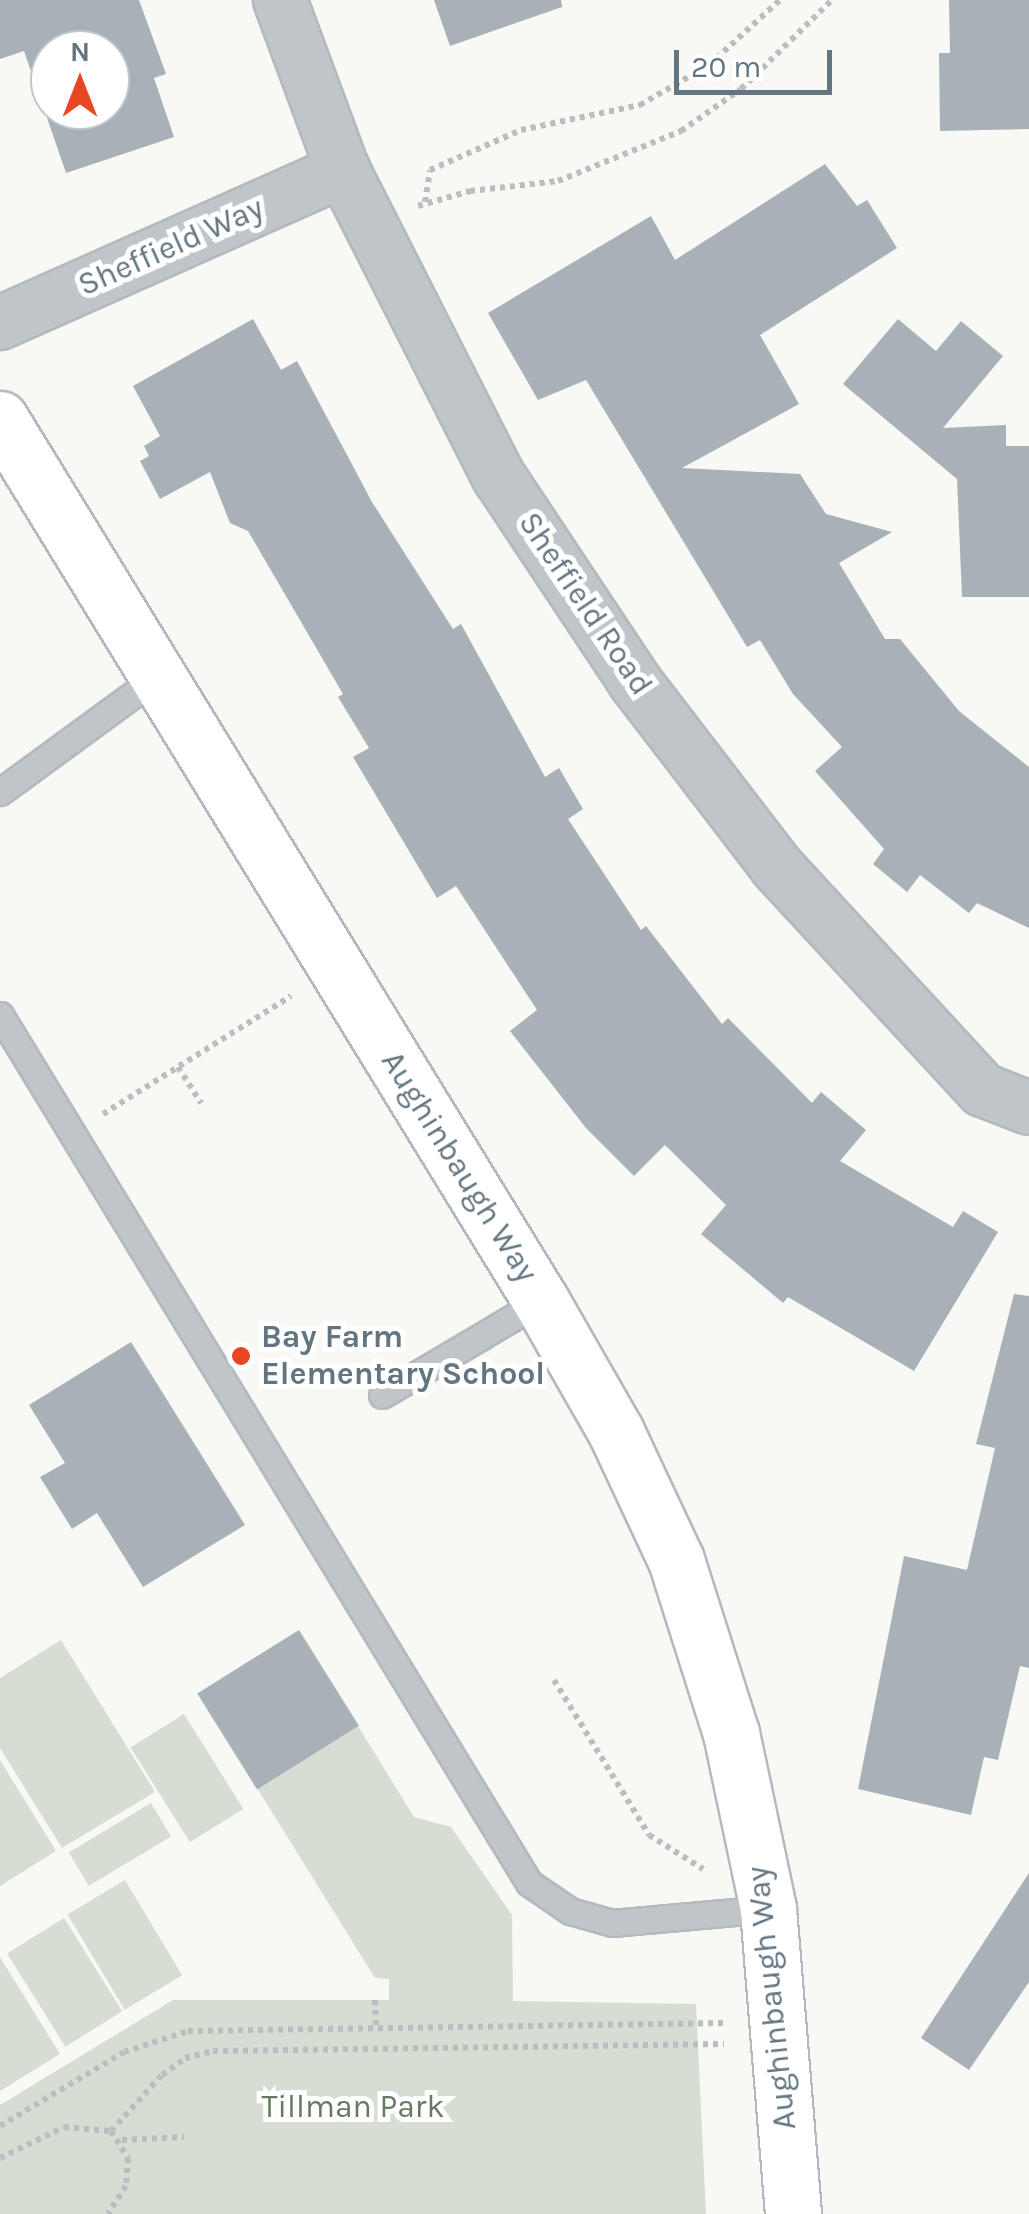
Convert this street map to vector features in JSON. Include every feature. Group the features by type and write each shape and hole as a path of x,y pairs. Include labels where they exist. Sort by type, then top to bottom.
{"street":[{"name":"Sheffield Road","path":"280,0 343,170 498,477 635,682 776,866 983,1090 1029,1108"},
{"name":"Sheffield Way","path":"0,323 343,170"},
{"name":"Aughinbaugh Way","path":"0,419 541,1301 616,1432 676,1560 731,1734 768,1909 793,2214"}],"lane":[{"path":"0,792 158,677"},
{"path":"0,1015 529,1883 570,1910 612,1923 768,1909"},
{"path":"382,1395 541,1301"}],"path":[{"path":"425,202 430,170 521,130 640,104 710,66 780,0"},
{"path":"374,232 425,202 558,181 681,132 741,89 832,0"},
{"path":"72,1133 336,968"},
{"path":"178,1067 201,1102"},
{"path":"554,1680 650,1835 768,1909"},
{"path":"375,2000 376,2025"},
{"path":"0,2126 155,2038 376,2025 780,2032"},
{"path":"110,2131 162,2076 185,2058 213,2051 780,2032"},
{"path":"0,2158 64,2127 110,2131 122,2140 184,2137"},
{"path":"108,2214 126,2186 122,2140"}],"green space":[{"path":"61,1640 155,1792 62,1848 0,1748 0,1678"},
{"path":"184,1714 243,1809 190,1842 131,1747"},
{"name":"Tillman Park","path":"358,1726 414,1817 451,1827 512,1915 513,2001 696,2004 706,2214 0,2214 0,2105 173,2000 389,2000 389,1979 375,1978 257,1788"},
{"path":"0,1760 56,1851 0,1886"},
{"path":"151,1803 171,1836 89,1886 69,1852"},
{"path":"125,1880 182,1975 125,2010 68,1915"},
{"path":"64,1918 122,2011 65,2047 7,1954"},
{"path":"0,1957 60,2054 0,2091"}],"building":[{"path":"0,0 139,0 166,74 154,78 174,137 66,173 51,130 130,130 130,30 30,30 30,68 24,51 0,59"},
{"path":"434,0 561,0 562,7 450,46"},
{"path":"949,0 1029,0 1029,129 940,131 939,53 950,53"},
{"path":"825,164 857,206 867,200 897,248 760,335 799,404 682,468 800,474 826,514 892,532 839,563 885,639 900,639 959,711 1029,767 1029,928 977,903 969,913 920,875 907,892 873,864 884,849 815,771 842,747 793,694 760,640 747,647 586,380 538,400 488,313 651,216 675,260"},
{"path":"253,319 281,370 297,361 372,502 453,629 461,624 545,777 559,768 583,809 568,819 641,930 646,926 722,1024 728,1018 812,1103 821,1092 866,1130 840,1161 953,1227 963,1211 998,1232 914,1371 788,1297 783,1303 701,1234 726,1205 665,1145 634,1176 586,1128 510,1031 537,1010 456,886 437,898 353,757 369,748 338,697 343,694 248,531 230,523 210,472 160,499 140,461 149,456 144,446 160,436 133,386"},
{"path":"898,319 936,351 961,321 1003,356 943,428 1006,425 1006,446 1029,446 1029,597 962,597 957,479 843,384"},
{"path":"1014,1294 1029,1296 1029,1668 1020,1666 998,1760 984,1757 971,1815 858,1789 904,1556 967,1570 995,1448 976,1444"},
{"path":"131,1342 245,1525 143,1587 97,1513 72,1529 40,1477 65,1463 29,1405"},
{"path":"299,1630 359,1726 257,1789 197,1694"},
{"path":"1029,1873 1029,1982 969,2070 921,2038"}],"place":[{"name":"Bay Farm Elementary School","path":"241,1356"}]}
